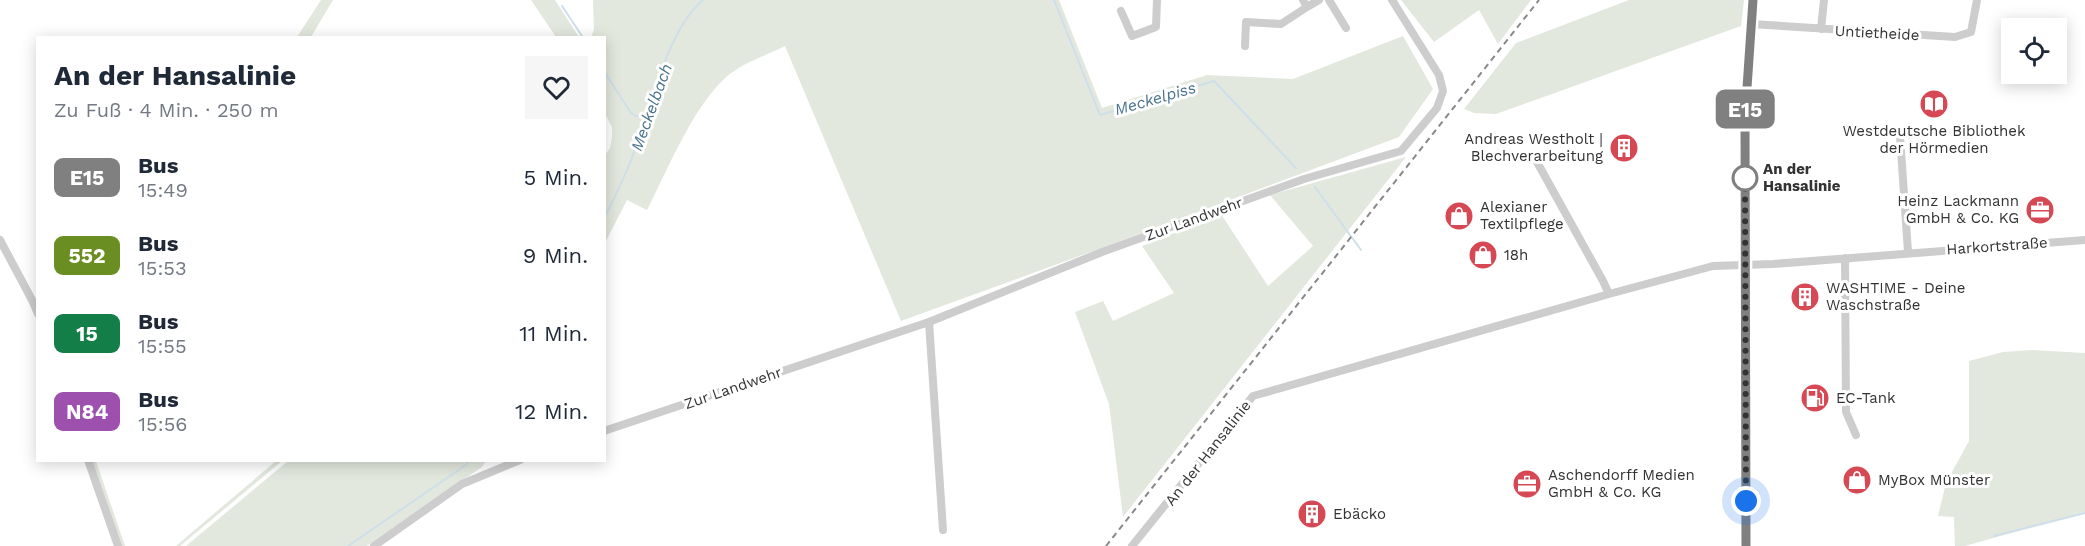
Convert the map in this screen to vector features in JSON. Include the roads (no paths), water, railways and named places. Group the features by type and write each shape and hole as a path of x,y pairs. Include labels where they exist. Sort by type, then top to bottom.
{"main road":[{"path":"1746,546 1744,266 1746,93 1753,0"}],"street":[{"path":"1121,11 1132,36 1156,27 1157,0"},
{"path":"1245,46 1246,22 1281,24 1305,4 1319,0"},
{"path":"1329,0 1346,28"},
{"name":"Zur Landwehr","path":"606,430 929,322 1102,252 1304,179 1401,151 1437,108 1442,98 1442,83 1392,0"},
{"path":"1821,29 1824,0"},
{"name":"Untietheide","path":"1750,24 1955,37 1971,32 1977,0"},
{"path":"1900,136 1908,252"},
{"path":"1537,162 1609,294"},
{"path":"0,240 36,309"},
{"name":"Harkortstraße","path":"1744,266 2085,240"},
{"path":"1845,258 1846,412 1856,435"},
{"name":"An der Hansalinie","path":"1132,546 1253,396 1707,267 1744,266"},
{"path":"929,322 943,530"},
{"path":"89,462 118,546"},
{"path":"374,546 462,484 515,462"}],"waterway":[{"name":"Meckelbach","path":"606,214 630,163 669,52 690,13 703,0"},
{"name":"Meckelpiss","path":"1054,0 1100,115 1214,81 1296,168"},
{"path":"562,6 582,36"},
{"path":"606,74 631,113 636,116 646,116"},
{"name":"Meckelpiss","path":"1315,187 1361,250"},
{"name":"Meckelbach","path":"348,546 468,462"},
{"path":"1994,536 2085,513"}],"railway":[{"path":"1106,546 1539,0"}],"place":[{"name":"Westdeutsche Bibliothek der Hörmedien","path":"1934,104"},
{"name":"Andreas Westholt | Blechverarbeitung","path":"1624,148"},
{"name":"An der Hansalinie","path":"1745,178"},
{"name":"Heinz Lackmann GmbH & Co. KG","path":"2040,210"},
{"name":"Alexianer Textilpflege","path":"1459,216"},
{"name":"18h","path":"1483,255"},
{"name":"WASHTIME - Deine Waschstraße","path":"1805,297"},
{"name":"EC-Tank","path":"1815,398"},
{"name":"MyBox Münster","path":"1857,480"},
{"name":"Aschendorff Medien GmbH & Co. KG","path":"1527,484"},
{"name":"Ebäcko","path":"1312,514"}]}
